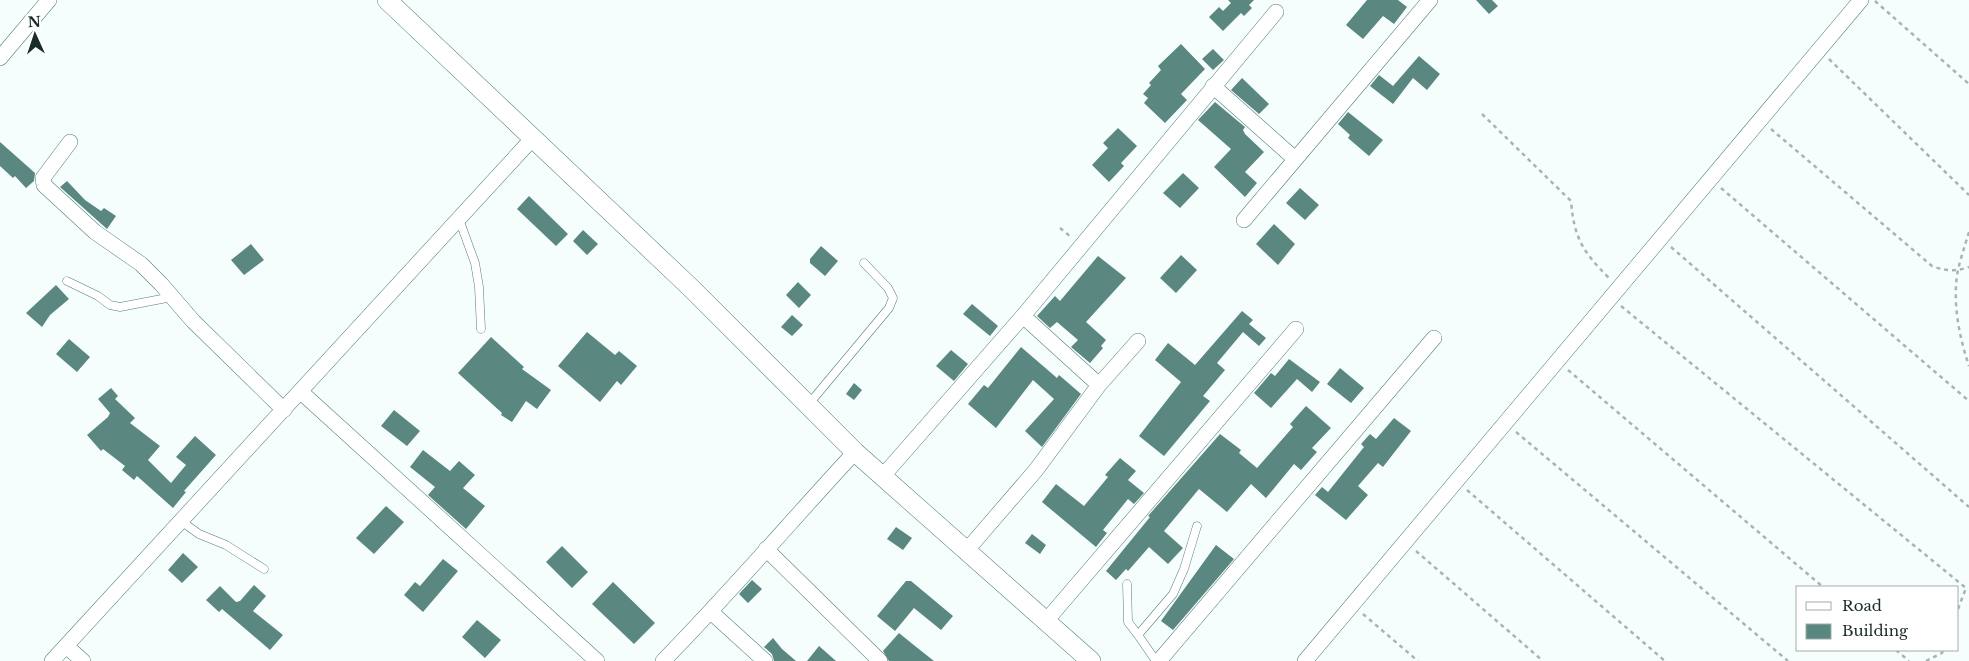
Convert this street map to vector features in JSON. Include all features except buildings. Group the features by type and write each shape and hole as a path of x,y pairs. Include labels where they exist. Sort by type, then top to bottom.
{"street":[{"path":"0,58 49,0"},
{"path":"387,0 690,287 855,452 1091,661"},
{"path":"1244,220 1430,0"},
{"path":"1305,661 1861,0"},
{"path":"882,477 1023,316 1276,12"},
{"path":"1213,86 1294,159"},
{"path":"52,661 533,138"},
{"path":"70,142 43,178 44,185 95,232 141,264 193,321 284,410"},
{"path":"1023,316 1099,385"},
{"path":"1046,621 1296,329"},
{"path":"1157,661 1434,338"},
{"path":"967,550 1036,470 1099,385 1138,341"},
{"path":"300,392 597,661"},
{"path":"663,661 711,612 855,452"},
{"path":"766,549 880,661"},
{"path":"711,612 765,661"},
{"path":"66,646 83,661"}],"lane":[{"path":"458,219 475,263 479,287 481,328"},
{"path":"808,405 889,308 893,298 888,288 864,263"},
{"path":"67,281 98,296 110,306 120,307 173,297"},
{"path":"181,521 199,534 226,545 264,569"},
{"path":"1138,636 1173,594 1184,569 1197,526"},
{"path":"1127,584 1128,622 1157,661"}],"path":[{"path":"1874,0 1969,84"},
{"path":"1819,50 1969,195"},
{"path":"1482,114 1570,201 1572,221 1580,244 1615,293 1966,588 1959,606"},
{"path":"1760,120 1932,266 1943,270 1958,271 1969,267"},
{"path":"1710,179 1969,402"},
{"path":"1969,232 1958,271 1956,302 1959,327 1969,366"},
{"path":"1661,238 1969,507"},
{"path":"1557,361 1822,586"},
{"path":"1505,423 1788,661"},
{"path":"1457,480 1665,661"},
{"path":"1406,542 1544,661"},
{"path":"1352,605 1418,661"},
{"path":"1897,651 1909,661"},
{"path":"1926,661 1943,651"}]}
